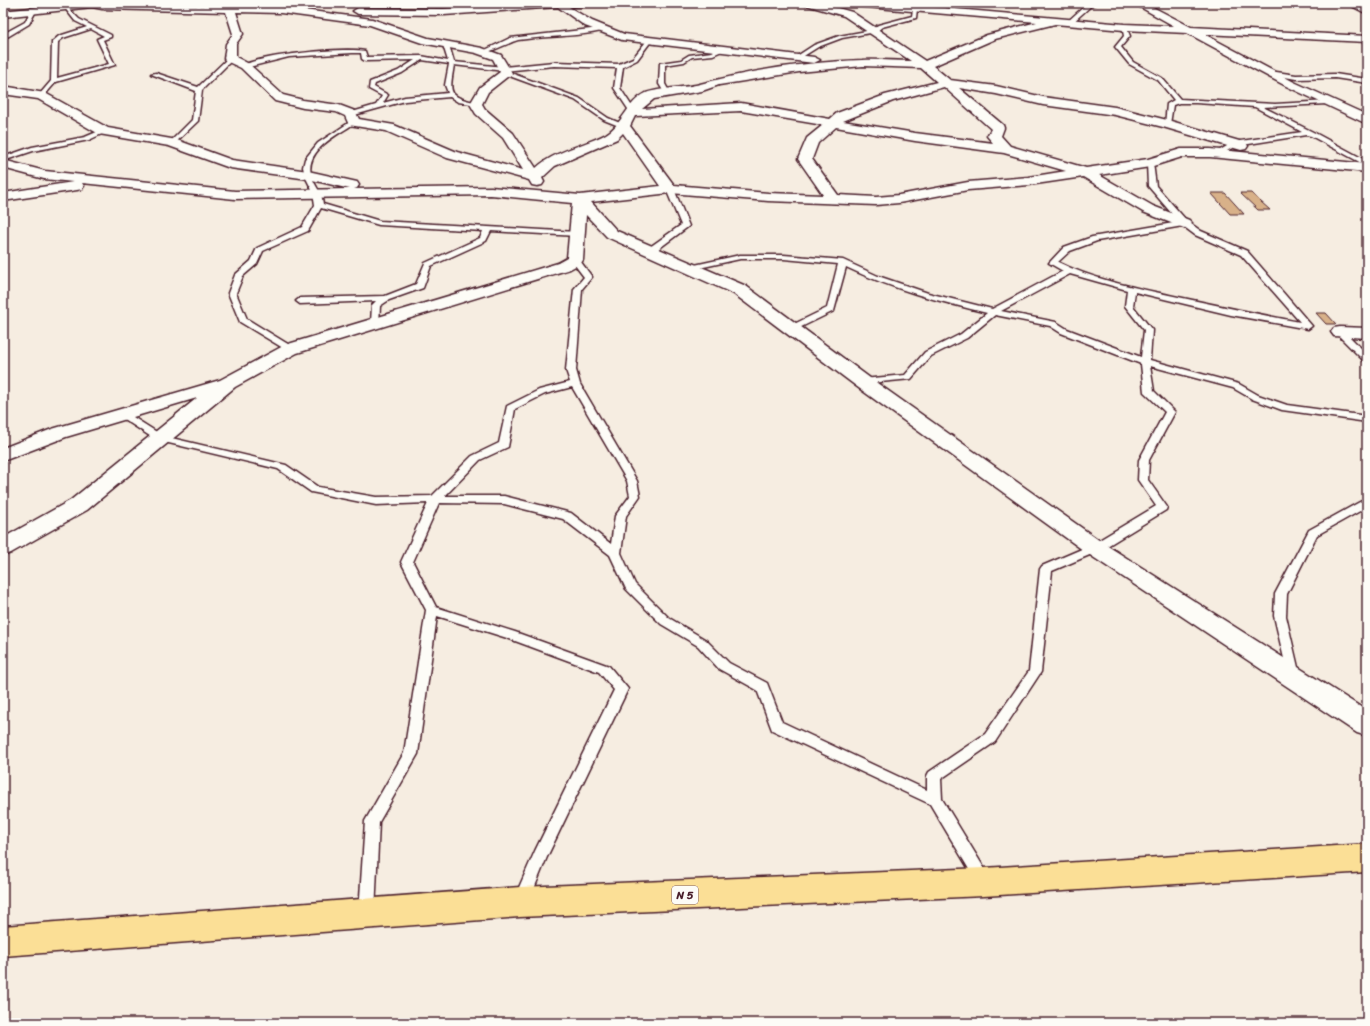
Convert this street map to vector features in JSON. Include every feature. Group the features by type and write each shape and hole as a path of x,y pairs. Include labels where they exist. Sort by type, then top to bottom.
{"highway":[{"name":"N 5","path":"3,941 520,902 984,882 1367,858"}],"street":[{"path":"269,3 274,8 281,10 437,12 464,7 581,3"},
{"path":"559,3 581,21 600,30 622,37 797,58 863,63 925,65 990,37 1055,22"},
{"path":"809,3 848,14 925,65 998,128 994,136 1005,149"},
{"path":"855,3 917,6 1055,22 1124,27 1367,39"},
{"path":"1138,3 1270,73 1328,102 1365,118"},
{"path":"1350,3 1367,11"},
{"path":"3,14 60,6 97,4 230,6 281,10 372,22 426,41 484,52 497,57 505,71 478,97 476,104 480,112 508,136 535,177 542,196"},
{"path":"230,6 238,34 230,44 230,59 245,66 279,98 303,104 339,109 352,118 389,128 452,155 535,177"},
{"path":"535,177 550,163 612,136 624,126 631,112 650,96 702,87 717,82 799,69 863,63"},
{"path":"833,199 805,159 812,140 841,116 889,98 946,83 996,90 1043,100 1115,111 1167,124 1288,160"},
{"path":"3,90 41,96 104,131 172,143 230,164 308,175 386,193"},
{"path":"631,112 663,112 741,107 915,137 1005,149 1084,172 1148,209 1184,223"},
{"path":"624,126 670,189"},
{"path":"3,164 44,175 235,195 319,200 386,193 491,191 580,199 670,189 768,197 876,200 899,199 968,186 1029,181 1150,162 1181,153 1217,154 1367,168"},
{"path":"3,198 108,182"},
{"path":"3,548 79,505 228,383 291,349 375,322 564,266 575,260 580,199"},
{"path":"580,199 612,234 740,290 793,328 863,382 1095,548 1367,725"},
{"path":"1340,332 1367,333"},
{"path":"3,455 59,433 228,383"}],"lane":[{"path":"1069,23 1090,4 1095,3"},
{"path":"41,96 54,81 112,65 100,39 109,36 76,20 60,6"},
{"path":"797,58 816,46 841,37 874,31 880,26 914,17 917,6"},
{"path":"3,36 27,23 33,11"},
{"path":"54,81 55,42 61,37 91,27"},
{"path":"1124,27 1127,36 1118,47 1132,64 1160,79 1178,101"},
{"path":"484,52 510,40 600,30"},
{"path":"505,71 554,64 620,66 635,59 648,40"},
{"path":"446,44 452,63 448,84 451,95"},
{"path":"667,93 662,84 662,64 682,62 691,56 713,53 722,49"},
{"path":"245,66 289,55 352,51 363,52 365,59 421,58 505,71 577,99 606,119 624,126"},
{"path":"379,105 385,95 371,88 372,83 400,72 421,58"},
{"path":"172,143 195,122 199,90 230,59"},
{"path":"620,66 617,88 631,112"},
{"path":"1270,73 1296,77 1335,76 1367,81"},
{"path":"154,74 176,82 185,83 199,90"},
{"path":"476,104 460,101 451,95 405,99 379,105 352,118 313,151 307,162 308,175 319,200 379,224 577,234"},
{"path":"1167,124 1170,104 1178,101 1196,100 1229,104 1275,106 1328,102"},
{"path":"1254,105 1313,134 1367,164"},
{"path":"3,159 32,149 87,140 104,131"},
{"path":"1217,154 1234,144 1306,133 1313,134"},
{"path":"1150,162 1152,186 1184,223 1198,233 1244,253 1308,326 1230,312 1131,289 1069,271 1053,263 1067,249 1095,239 1184,223"},
{"path":"650,251 685,226 670,189"},
{"path":"291,349 243,320 232,293 239,275 254,262 260,250 305,229 319,200"},
{"path":"375,322 376,305 386,298 420,286 428,265 483,239 488,229"},
{"path":"690,268 740,257 843,262 875,278 926,294 993,312 1053,324 1064,331 1145,362 1236,386 1255,397 1285,408 1367,419"},
{"path":"575,260 588,277 578,289 571,370 575,384 632,481 635,496 621,516 615,553"},
{"path":"793,328 832,309 843,262"},
{"path":"863,382 908,377 928,354 964,336 993,312 1069,271"},
{"path":"984,882 935,800 934,776 990,738 1035,672 1046,569 1095,548 1162,507 1143,480 1144,460 1170,412 1149,392 1145,362 1148,330 1129,306 1131,289"},
{"path":"300,301 386,298"},
{"path":"1340,332 1367,359"},
{"path":"367,914 372,821 410,754 432,610 407,562 435,499 476,458 504,445 510,408 542,392 575,384"},
{"path":"122,414 160,438 282,467 315,490 376,501 435,499 504,500 567,516 615,553 630,586 665,621 702,643 724,666 762,687 777,726 935,800"},
{"path":"1295,678 1280,616 1281,594 1313,533 1367,502"},
{"path":"432,610 511,635 604,669 621,689 540,856 520,902"}],"building":[{"path":"1211,193 1225,193 1244,214 1230,214"},
{"path":"1240,193 1251,193 1270,210 1258,210"},
{"path":"1316,313 1326,313 1336,324 1326,324"}]}
